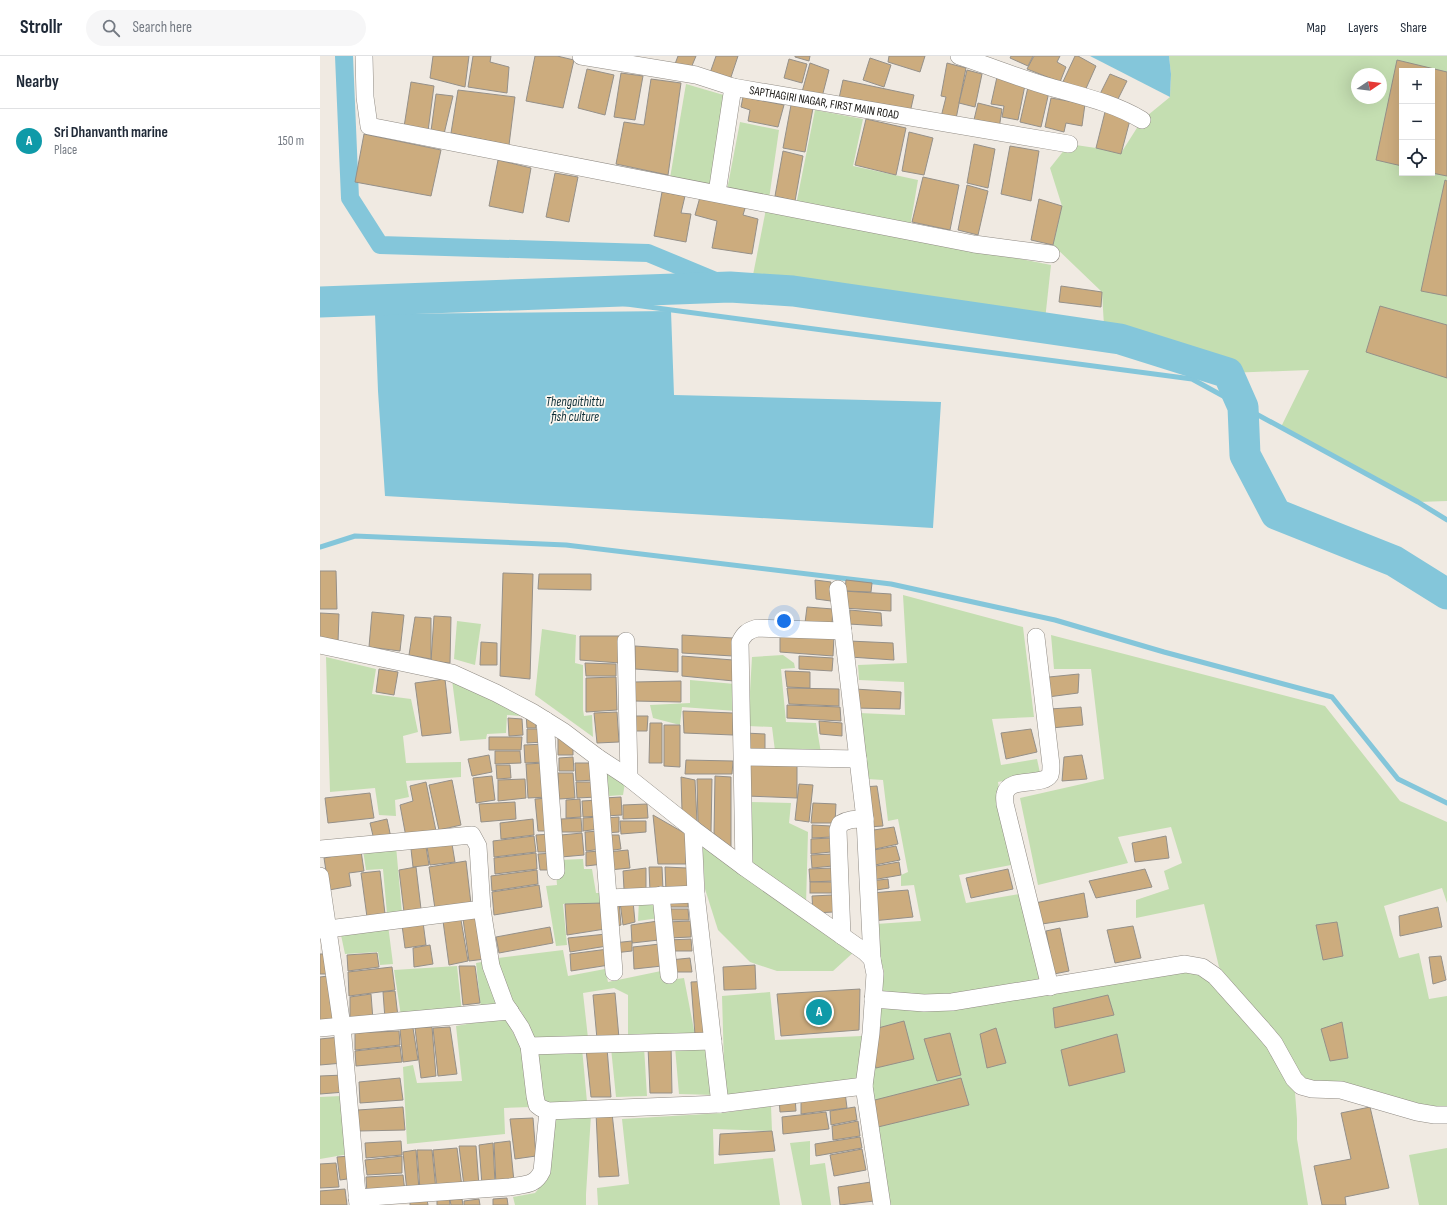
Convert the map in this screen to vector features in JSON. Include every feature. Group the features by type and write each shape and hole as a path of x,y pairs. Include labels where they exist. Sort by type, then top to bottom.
{"street":[{"path":"364,56 365,97 369,126 974,244 1051,254"},
{"name":"SAPTHAGIRI NAGAR, FIRST MAIN ROAD","path":"581,56 696,75 733,87 1069,144"},
{"path":"959,56 1049,87 1093,99 1132,114 1142,120"},
{"path":"717,193 733,87"},
{"path":"838,589 865,819 872,959 875,974 871,1033 864,1086 882,1205"},
{"path":"744,867 740,642 744,634 757,628 843,631"},
{"path":"1036,637 1051,765 1050,774 1045,779 1009,787 1005,793 1005,804 1050,987"},
{"path":"626,641 628,778"},
{"path":"320,645 452,673 496,693 545,720 628,778 744,867 865,952 872,959"},
{"path":"545,720 556,870"},
{"path":"597,757 614,972"},
{"path":"743,757 858,759"},
{"path":"842,936 838,830 840,824 844,821 849,819 865,819"},
{"path":"694,829 696,894 720,1104"},
{"path":"320,849 472,835 478,846 482,909 490,966 505,1004 521,1028 529,1046 537,1105 548,1111 720,1104 864,1086"},
{"path":"320,876 324,929 342,1026 358,1202 533,1183 538,1179 542,1171 548,1111"},
{"path":"609,898 696,894"},
{"path":"661,895 669,975"},
{"path":"324,929 482,909"},
{"path":"873,999 924,1003 952,1002 1185,964 1202,967 1215,976 1274,1043 1294,1079 1301,1086 1312,1089 1341,1090 1417,1112 1447,1115"},
{"path":"320,1028 510,1011"},
{"path":"529,1046 713,1041"}],"green space":[{"path":"1169,56 1447,56 1447,501 1418,502 1281,427 1309,370 1228,373 1104,326 1102,292 1053,245 1062,206 1050,168 1069,144 1121,153 1142,120 1170,97 1171,74"},
{"path":"686,84 727,96 711,185 670,178"},
{"path":"815,110 863,119 853,166 918,180 910,227 796,205"},
{"path":"740,122 779,130 769,199 727,190"},
{"path":"766,209 1051,265 1045,320 752,280"},
{"path":"903,595 1023,627 1034,717 992,719 1001,765 1037,759 1040,773 998,782 1011,865 959,875 966,903 1019,894 1040,982 946,998 882,992 884,971 881,961 876,924 921,921 914,885 901,886 901,875 908,872 898,819 888,821 883,780 868,779 859,713 905,715 904,682 859,680 858,665 907,663"},
{"path":"457,621 481,624 475,665 454,659"},
{"path":"542,629 576,635 575,663 583,665 583,710 584,716 592,715 593,737 535,695"},
{"path":"1051,635 1325,706 1400,801 1447,822 1447,903 1442,888 1384,906 1399,958 1419,953 1429,999 1447,996 1447,1109 1426,1107 1304,1080 1256,1011 1219,967 1204,904 1136,918 1136,900 1169,889 1164,871 1182,863 1171,827 1118,837 1128,863 1038,885 1020,798 1104,779 1091,669 1054,669"},
{"path":"783,655 794,663 795,668 781,669 786,722 816,723 821,753 775,751 772,727 748,726 752,657"},
{"path":"326,657 376,669 372,694 411,699 418,732 403,736 406,763 461,762 461,777 406,781 409,797 395,800 396,816 379,815 375,788 330,792"},
{"path":"452,680 522,716 507,715 506,733 487,734 486,739 460,741"},
{"path":"690,680 735,684 736,711 682,707 680,725 653,718 650,705 690,703"},
{"path":"606,773 625,783 623,795 609,796"},
{"path":"749,802 791,803 789,823 808,832 806,905 751,863"},
{"path":"702,842 856,950 833,971 777,971 750,962 718,930 705,889"},
{"path":"396,846 402,913 387,914 383,869 366,870 363,850"},
{"path":"583,859 584,869 592,869 596,893 604,893 604,903 563,904 567,945 556,946 546,886 557,885 556,873 559,860"},
{"path":"639,900 657,900 659,918 638,921"},
{"path":"388,925 393,964 380,965 378,952 345,954 341,935"},
{"path":"563,950 568,976 605,969 608,982 661,971 662,981 684,978 695,1035 628,1036 628,995 614,988 583,993 588,1038 532,1037 522,1013 512,1000 497,965 498,958"},
{"path":"487,961 500,1002 481,1010 476,963"},
{"path":"1185,964 1230,992 1294,1079 1297,1139 1308,1205 882,1205 864,1086 873,999 952,1002"},
{"path":"457,966 462,1013 401,1016 394,970"},
{"path":"770,992 775,1040 862,1036 859,1080 725,1099 722,996"},
{"path":"505,1017 521,1048 531,1107 504,1108 505,1134 407,1144 403,1067 413,1065 417,1083 462,1081 456,1026"},
{"path":"709,1046 715,1095 679,1094 675,1047"},
{"path":"644,1047 647,1096 616,1097 611,1048"},
{"path":"582,1048 587,1102 543,1104 536,1050"},
{"path":"341,1096 349,1154 320,1159 320,1097"},
{"path":"771,1106 772,1131 713,1129 714,1164 773,1158 780,1205 598,1205 597,1188 629,1184 622,1119 723,1113"},
{"path":"591,1115 586,1205 515,1205 513,1197 535,1193 547,1179 554,1116"},
{"path":"810,1141 810,1165 825,1163 831,1205 802,1205 790,1143"},
{"path":"1447,1148 1447,1205 1419,1205 1409,1155"}],"water":[{"path":"1090,56 1169,56 1171,74 1170,97"},
{"name":"Thengaithittu fish culture","path":"671,311 674,395 941,402 933,528 385,496 378,391 375,314"}],"building":[{"path":"433,56 469,56 465,87 430,78"},
{"path":"473,56 491,56 490,62 509,67 507,93 468,87"},
{"path":"535,56 557,56 574,60 563,108 526,101"},
{"path":"678,56 696,56 691,68 675,64"},
{"path":"716,56 738,56 730,80 710,73"},
{"path":"795,56 810,56 809,61"},
{"path":"889,56 925,56 920,72 888,62"},
{"path":"1011,56 1033,56 1028,66 1010,58"},
{"path":"1034,56 1060,56 1057,62 1066,67 1060,82 1027,69"},
{"path":"1075,56 1078,56 1096,66 1084,93 1061,86"},
{"path":"870,58 891,65 884,87 863,80"},
{"path":"789,59 807,64 802,83 784,78"},
{"path":"1397,60 1430,68 1399,68 1399,165 1376,160"},
{"path":"810,63 829,70 822,97 802,92"},
{"path":"947,63 966,68 955,124 940,121 946,97 941,96"},
{"path":"587,69 614,75 605,115 578,108"},
{"path":"1435,69 1447,72 1447,176 1435,174"},
{"path":"967,70 982,74 975,107 959,103"},
{"path":"621,73 643,76 635,120 614,117"},
{"path":"1110,74 1127,81 1116,103 1099,96"},
{"path":"997,77 1025,85 1018,120 1002,117 1004,106 991,104"},
{"path":"651,79 681,83 668,175 616,164 624,122 644,125"},
{"path":"843,80 914,95 909,117 838,103"},
{"path":"411,82 434,86 428,131 404,127"},
{"path":"1028,87 1049,92 1041,127 1020,122"},
{"path":"458,90 515,97 509,145 451,133"},
{"path":"436,94 453,96 444,134 431,131"},
{"path":"743,97 784,105 778,127 748,121 750,110 741,107"},
{"path":"1051,98 1085,104 1082,126 1066,123 1064,132 1045,127"},
{"path":"978,103 1002,109 999,129 973,124"},
{"path":"791,105 813,108 805,152 783,148"},
{"path":"1105,112 1130,120 1121,154 1096,148"},
{"path":"866,119 906,128 896,175 855,165"},
{"path":"909,132 933,138 924,175 902,171"},
{"path":"364,134 441,150 431,196 355,182"},
{"path":"974,144 995,149 988,188 967,183"},
{"path":"1010,146 1039,151 1031,201 1001,194"},
{"path":"783,151 803,156 795,201 775,196"},
{"path":"498,160 531,168 523,213 489,206"},
{"path":"555,173 578,177 569,222 546,217"},
{"path":"923,177 959,185 950,230 912,222"},
{"path":"1445,180 1447,181 1447,296 1421,291"},
{"path":"967,185 988,191 978,235 958,230"},
{"path":"662,192 685,196 681,213 691,214 686,242 654,236"},
{"path":"700,197 746,205 743,215 758,219 752,254 712,248 717,221 695,215"},
{"path":"1039,199 1062,206 1053,245 1031,240"},
{"path":"1061,286 1102,292 1101,307 1059,302"},
{"path":"1380,306 1447,325 1447,378 1366,352"},
{"path":"320,571 336,571 337,609 320,609"},
{"path":"503,573 533,574 530,679 500,676"},
{"path":"539,574 591,574 591,590 538,589"},
{"path":"815,580 831,582 831,601 816,599"},
{"path":"846,580 872,583 871,592 845,591"},
{"path":"843,591 891,594 891,611 843,608"},
{"path":"807,607 833,609 832,624 805,623"},
{"path":"850,610 881,613 882,626 849,624"},
{"path":"372,612 404,615 400,651 369,647"},
{"path":"320,613 339,614 338,643 320,641"},
{"path":"434,616 451,617 450,663 431,661"},
{"path":"415,617 431,618 431,659 409,655"},
{"path":"780,632 834,636 833,656 780,652"},
{"path":"682,635 733,638 733,656 682,653"},
{"path":"580,636 620,636 620,663 580,660"},
{"path":"849,641 893,643 894,660 850,657"},
{"path":"481,642 497,643 497,665 480,665"},
{"path":"635,646 678,649 678,672 635,669"},
{"path":"682,656 733,660 734,681 682,676"},
{"path":"799,656 833,658 832,671 799,669"},
{"path":"585,663 616,664 616,676 586,676"},
{"path":"379,669 398,672 394,695 376,692"},
{"path":"785,671 810,672 810,688 787,687"},
{"path":"1079,674 1078,693 1048,697 1049,677"},
{"path":"616,677 617,710 586,712 586,678"},
{"path":"445,679 451,733 422,736 415,683"},
{"path":"681,681 681,702 634,701 634,682"},
{"path":"787,688 839,689 839,706 789,704"},
{"path":"855,689 901,692 900,709 855,708"},
{"path":"787,705 840,707 841,721 787,718"},
{"path":"1081,707 1083,725 1051,728 1050,709"},
{"path":"683,711 733,713 733,735 684,733"},
{"path":"617,712 619,742 597,743 594,713"},
{"path":"526,713 535,717 536,728 527,728"},
{"path":"634,716 648,716 647,731 634,731"},
{"path":"508,718 522,719 523,735 509,736"},
{"path":"819,721 842,723 842,736 820,734"},
{"path":"650,723 662,723 662,763 649,763"},
{"path":"664,725 680,725 680,767 664,766"},
{"path":"527,729 543,729 544,742 527,743"},
{"path":"1031,729 1037,752 1006,759 1001,733"},
{"path":"745,733 765,734 765,753 745,752"},
{"path":"558,736 573,748 573,755 558,755"},
{"path":"489,737 522,737 521,750 489,750"},
{"path":"545,744 545,762 525,763 524,745"},
{"path":"495,751 520,751 521,763 495,764"},
{"path":"489,755 492,772 472,776 468,759"},
{"path":"1082,755 1087,779 1062,781 1064,757"},
{"path":"573,757 574,771 559,771 559,758"},
{"path":"686,760 733,761 732,774 685,774"},
{"path":"545,763 548,797 528,798 526,764"},
{"path":"575,763 594,763 596,780 576,781"},
{"path":"746,763 797,764 797,798 747,796"},
{"path":"496,765 510,765 511,778 497,779"},
{"path":"558,773 573,773 575,798 559,799"},
{"path":"492,776 495,800 476,803 473,778"},
{"path":"715,776 731,777 731,847 714,834"},
{"path":"681,777 695,780 697,822 682,811"},
{"path":"525,779 526,798 498,801 498,780"},
{"path":"697,779 712,779 711,832 698,822"},
{"path":"452,780 461,825 439,830 429,785"},
{"path":"426,782 436,831 406,837 400,805 413,801 410,786"},
{"path":"576,782 596,782 597,797 577,798"},
{"path":"799,784 813,785 809,822 795,820"},
{"path":"877,786 883,826 867,827 863,787"},
{"path":"370,793 374,818 328,823 325,798"},
{"path":"621,797 622,815 605,816 604,798"},
{"path":"548,798 551,831 538,831 535,799"},
{"path":"580,799 581,817 566,818 566,800"},
{"path":"598,800 600,816 583,817 582,801"},
{"path":"515,802 516,819 481,822 479,804"},
{"path":"813,803 836,804 835,823 811,823"},
{"path":"647,804 648,818 623,819 623,805"},
{"path":"653,815 686,834 686,864 658,864"},
{"path":"599,817 600,829 583,831 583,818"},
{"path":"619,817 619,832 605,833 604,818"},
{"path":"581,818 582,832 562,832 561,819"},
{"path":"387,819 391,838 374,840 370,823"},
{"path":"533,819 534,835 501,839 500,823"},
{"path":"620,821 646,821 646,832 621,834"},
{"path":"812,825 831,826 831,837 812,838"},
{"path":"894,827 898,844 871,850 867,831"},
{"path":"600,831 602,849 586,851 585,832"},
{"path":"582,833 584,855 561,857 561,835"},
{"path":"552,834 553,852 538,852 536,835"},
{"path":"606,835 619,835 621,849 607,851"},
{"path":"534,836 536,852 494,857 493,841"},
{"path":"1166,836 1169,858 1135,862 1132,843"},
{"path":"831,838 831,852 811,854 811,839"},
{"path":"452,844 455,862 430,865 427,847"},
{"path":"896,846 900,860 870,866 868,851"},
{"path":"426,847 429,865 413,867 411,849"},
{"path":"628,850 630,868 609,870 607,852"},
{"path":"361,851 364,871 349,873 351,886 329,890 324,858"},
{"path":"601,851 603,864 586,866 586,852"},
{"path":"536,853 537,869 495,874 494,858"},
{"path":"553,853 555,870 540,870 538,854"},
{"path":"832,854 833,866 812,868 811,855"},
{"path":"466,861 471,904 435,909 429,867"},
{"path":"899,862 901,875 872,880 870,867"},
{"path":"416,867 421,909 404,912 399,870"},
{"path":"649,867 662,867 663,890 650,892"},
{"path":"665,867 687,868 688,891 666,892"},
{"path":"646,868 646,889 624,889 623,871"},
{"path":"832,868 833,881 810,882 809,869"},
{"path":"1008,869 1013,889 971,898 966,878"},
{"path":"1145,869 1152,887 1096,898 1089,881"},
{"path":"537,870 538,884 492,891 491,876"},
{"path":"380,871 385,914 367,917 361,873"},
{"path":"888,879 889,888 870,891 870,881"},
{"path":"810,882 832,882 832,893 810,893"},
{"path":"539,885 542,907 494,915 492,892"},
{"path":"908,890 913,917 872,921 871,893"},
{"path":"1084,893 1088,917 1042,924 1035,903"},
{"path":"833,895 834,912 813,913 812,896"},
{"path":"688,898 688,907 665,907 664,899"},
{"path":"633,901 635,922 623,925 620,902"},
{"path":"619,902 621,925 612,927 610,903"},
{"path":"604,903 605,929 567,935 565,904"},
{"path":"1438,907 1442,927 1400,936 1399,916"},
{"path":"666,909 688,909 689,920 666,920"},
{"path":"479,917 485,959 469,961 463,919"},
{"path":"461,920 468,961 449,965 443,921"},
{"path":"658,921 659,940 632,943 631,925"},
{"path":"691,921 691,937 668,938 666,922"},
{"path":"423,922 426,945 405,948 402,925"},
{"path":"1337,922 1343,956 1323,960 1316,925"},
{"path":"1133,926 1141,958 1115,963 1107,930"},
{"path":"550,927 553,943 499,953 496,937"},
{"path":"1060,928 1069,971 1054,974 1046,931"},
{"path":"606,934 607,946 570,952 568,938"},
{"path":"691,939 692,951 669,951 668,940"},
{"path":"632,941 632,951 614,953 613,943"},
{"path":"660,944 662,966 634,969 633,947"},
{"path":"430,945 433,964 414,967 413,948"},
{"path":"608,949 609,965 571,971 570,954"},
{"path":"377,953 379,967 348,971 347,955"},
{"path":"320,954 326,954 328,974 320,974"},
{"path":"1441,956 1446,980 1433,984 1429,957"},
{"path":"690,958 692,972 671,972 670,960"},
{"path":"755,965 756,989 724,990 723,967"},
{"path":"459,966 475,966 480,1003 463,1005"},
{"path":"392,967 395,990 349,996 348,972"},
{"path":"328,976 336,1022 320,1023 320,977"},
{"path":"712,981 715,1034 695,1035 691,982"},
{"path":"860,989 859,1030 781,1036 777,994"},
{"path":"395,991 398,1017 385,1019 383,992"},
{"path":"615,993 619,1038 597,1039 593,995"},
{"path":"371,994 373,1020 350,1022 350,997"},
{"path":"1108,995 1114,1015 1055,1028 1053,1008"},
{"path":"904,1021 914,1059 876,1068 867,1031"},
{"path":"1342,1022 1348,1058 1330,1061 1321,1029"},
{"path":"432,1027 436,1076 421,1078 415,1028"},
{"path":"450,1027 457,1074 438,1076 433,1028"},
{"path":"413,1028 418,1060 403,1062 400,1029"},
{"path":"996,1028 1006,1063 987,1068 980,1034"},
{"path":"399,1031 400,1045 355,1050 355,1033"},
{"path":"950,1033 961,1075 937,1081 924,1039"},
{"path":"1117,1034 1125,1072 1069,1086 1061,1050"},
{"path":"340,1037 343,1063 320,1065 320,1039"},
{"path":"671,1045 672,1093 650,1093 648,1047"},
{"path":"400,1046 402,1062 356,1066 355,1051"},
{"path":"607,1048 611,1097 591,1097 586,1049"},
{"path":"344,1075 345,1092 320,1094 320,1076"},
{"path":"400,1078 403,1100 360,1103 359,1082"},
{"path":"961,1078 969,1105 878,1127 871,1101"},
{"path":"845,1092 847,1108 801,1114 801,1098"},
{"path":"795,1097 796,1111 780,1112 779,1099"},
{"path":"403,1107 405,1130 359,1131 358,1110"},
{"path":"855,1107 857,1120 831,1125 830,1111"},
{"path":"1370,1107 1389,1188 1345,1197 1346,1205 1322,1205 1314,1166 1351,1159 1341,1113"},
{"path":"826,1112 829,1129 783,1134 782,1117"},
{"path":"596,1113 612,1113 619,1176 599,1177"},
{"path":"533,1118 536,1156 515,1159 510,1119"},
{"path":"858,1121 860,1136 833,1140 832,1126"},
{"path":"772,1131 775,1151 719,1155 720,1134"},
{"path":"860,1137 862,1148 816,1156 815,1144"},
{"path":"401,1141 402,1155 366,1158 365,1143"},
{"path":"510,1141 514,1182 496,1185 494,1143"},
{"path":"493,1143 495,1183 482,1185 479,1145"},
{"path":"459,1146 476,1146 479,1186 464,1186"},
{"path":"457,1148 462,1187 437,1190 433,1150"},
{"path":"862,1149 866,1170 834,1176 830,1155"},
{"path":"416,1150 419,1190 407,1192 403,1152"},
{"path":"417,1150 432,1150 436,1190 420,1190"},
{"path":"350,1156 354,1178 340,1180 337,1157"},
{"path":"402,1156 402,1173 367,1175 365,1160"},
{"path":"336,1163 339,1187 320,1188 320,1164"},
{"path":"403,1175 405,1192 367,1195 366,1177"},
{"path":"871,1182 874,1201 840,1205 838,1187"},
{"path":"345,1189 347,1205 320,1205 320,1191"},
{"path":"449,1197 450,1205 437,1205 437,1198"},
{"path":"507,1198 508,1205 493,1205 493,1199"},
{"path":"462,1199 463,1205 451,1205 450,1200"},
{"path":"479,1199 480,1205 464,1205 464,1201"},
{"path":"427,1200 428,1205 410,1205 410,1202"}],"waterway":[{"path":"344,56 350,198 380,245 648,253 730,287"},
{"path":"320,302 730,287 793,291 1120,339 1228,373 1243,407 1245,455 1276,514 1394,561 1447,594"},
{"path":"320,312 604,301 1192,379 1418,502 1447,520"},
{"path":"320,547 355,536 566,545 891,584 1055,620 1164,652 1332,697 1398,779 1447,803"}],"place":[{"name":"Sri Dhanvanth marine","path":"819,1012"}]}
